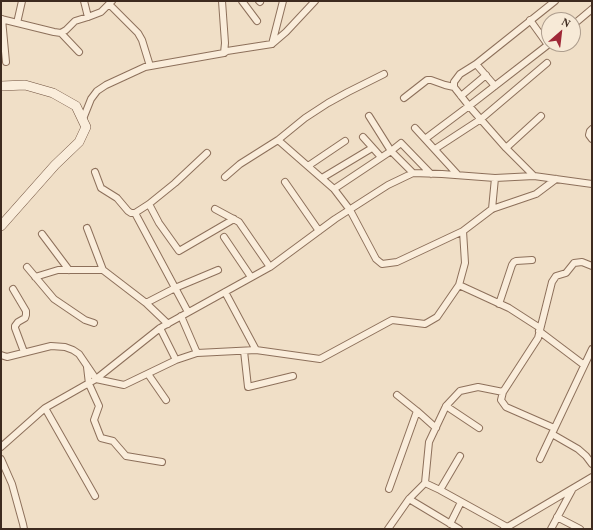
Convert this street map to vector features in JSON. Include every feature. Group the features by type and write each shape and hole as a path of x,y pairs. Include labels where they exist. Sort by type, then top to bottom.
{"street":[{"path":"17,23 22,1"},
{"path":"84,1 88,17"},
{"path":"222,1 225,44 224,53"},
{"path":"242,1 257,21"},
{"path":"272,44 283,1"},
{"path":"82,119 96,91 106,85 145,67 272,44 286,32 315,1"},
{"path":"454,87 454,82 460,74 476,64 555,1"},
{"path":"61,33 75,21 101,12 111,3 138,33 142,40 150,66"},
{"path":"581,18 592,9"},
{"path":"6,62 2,19 61,33 79,52"},
{"path":"530,20 541,35"},
{"path":"425,139 541,50"},
{"path":"435,149 480,119 547,63"},
{"path":"476,64 495,86"},
{"path":"225,177 240,164 278,140 305,118 328,103 384,74"},
{"path":"461,96 486,75"},
{"path":"404,98 427,80 454,87 506,148 534,176"},
{"path":"1,86 25,85 53,93 76,106 86,127 78,142 55,165 1,226"},
{"path":"369,116 391,151 414,173"},
{"path":"506,148 541,116"},
{"path":"415,128 458,175"},
{"path":"592,129 589,135 592,139"},
{"path":"364,137 381,157"},
{"path":"278,140 334,189 350,210 376,259 382,264 397,262 462,231 492,209 536,194 556,179"},
{"path":"308,166 345,141"},
{"path":"334,189 401,143 431,174"},
{"path":"322,178 372,148"},
{"path":"135,213 175,183 207,153"},
{"path":"95,172 101,188 117,198 128,211 135,213 188,312"},
{"path":"2,444 45,408 96,379 160,328 270,266 388,185 414,173 495,178 534,176 592,184"},
{"path":"492,209 495,178"},
{"path":"285,182 319,231"},
{"path":"149,204 159,223 179,251 234,219"},
{"path":"215,209 239,222 270,266"},
{"path":"87,228 103,270 146,303 168,324"},
{"path":"1,355 7,357 51,346 65,347 79,354 96,379 124,385 176,360 197,353 256,350 320,359 392,320 425,324 437,318 459,285 465,263 462,231"},
{"path":"42,234 69,270"},
{"path":"224,237 251,277"},
{"path":"499,304 514,262 532,260"},
{"path":"592,266 582,262 574,264 566,273 556,276 552,282 538,338 503,392 501,400 506,407 553,431 578,449 592,464"},
{"path":"27,267 54,299 85,320 94,323"},
{"path":"35,277 58,270 103,270"},
{"path":"146,303 175,288 218,270"},
{"path":"459,285 521,315 584,365"},
{"path":"13,289 26,312 25,318 18,322 15,326 24,352"},
{"path":"225,292 256,350"},
{"path":"181,316 197,353"},
{"path":"160,328 176,360"},
{"path":"540,459 592,349"},
{"path":"244,351 248,387 293,376"},
{"path":"87,366 88,384 99,406 94,420 101,438 113,441 126,456 162,462"},
{"path":"148,374 166,400"},
{"path":"388,529 409,499 425,483 430,442 446,406 460,391 478,386 503,392"},
{"path":"397,395 436,428"},
{"path":"446,406 479,428"},
{"path":"45,408 95,496"},
{"path":"389,489 417,411"},
{"path":"440,490 460,456"},
{"path":"1,459 12,484 24,529"},
{"path":"425,483 506,528 592,477"},
{"path":"550,529 572,488"},
{"path":"409,499 459,529"},
{"path":"450,524 461,502"},
{"path":"557,517 580,529"}]}
